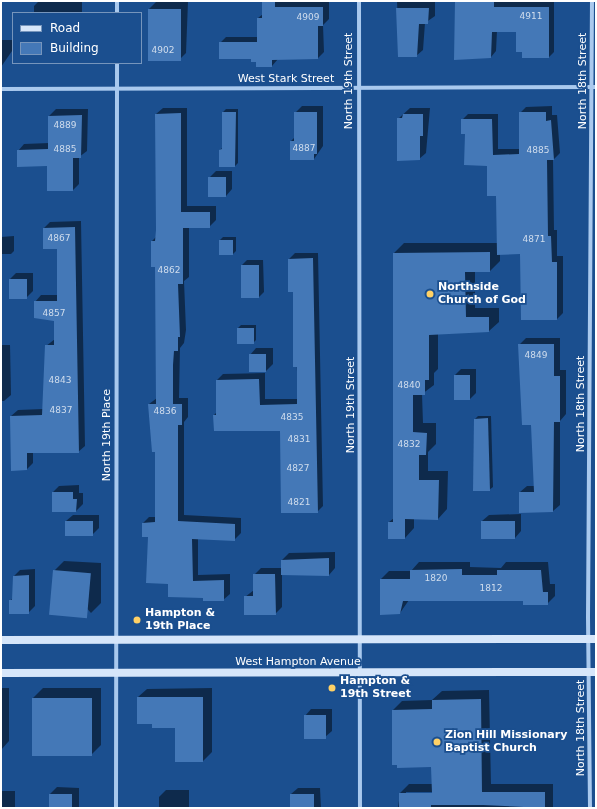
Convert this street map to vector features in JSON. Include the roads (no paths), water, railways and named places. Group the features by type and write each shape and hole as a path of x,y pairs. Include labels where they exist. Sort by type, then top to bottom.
{"main road":[{"name":"West Hampton Avenue","path":"1,640 592,639"},
{"name":"West Hampton Avenue","path":"1,673 593,672"}],"street":[{"path":"117,1 117,12"},
{"name":"North 19th Street","path":"359,1 358,88 361,640 360,808"},
{"name":"North 18th Street","path":"590,808 593,672 594,87 592,1"},
{"name":"North 19th Place","path":"116,808 117,64"},
{"name":"West Stark Street","path":"1,89 594,87"}],"place":[{"name":"Northside Church of God","path":"430,294"},
{"name":"Hampton & 19th Place","path":"137,620"},
{"name":"Hampton & 19th Street","path":"332,688"},
{"name":"Zion Hill Missionary Baptist Church","path":"437,742"}]}
